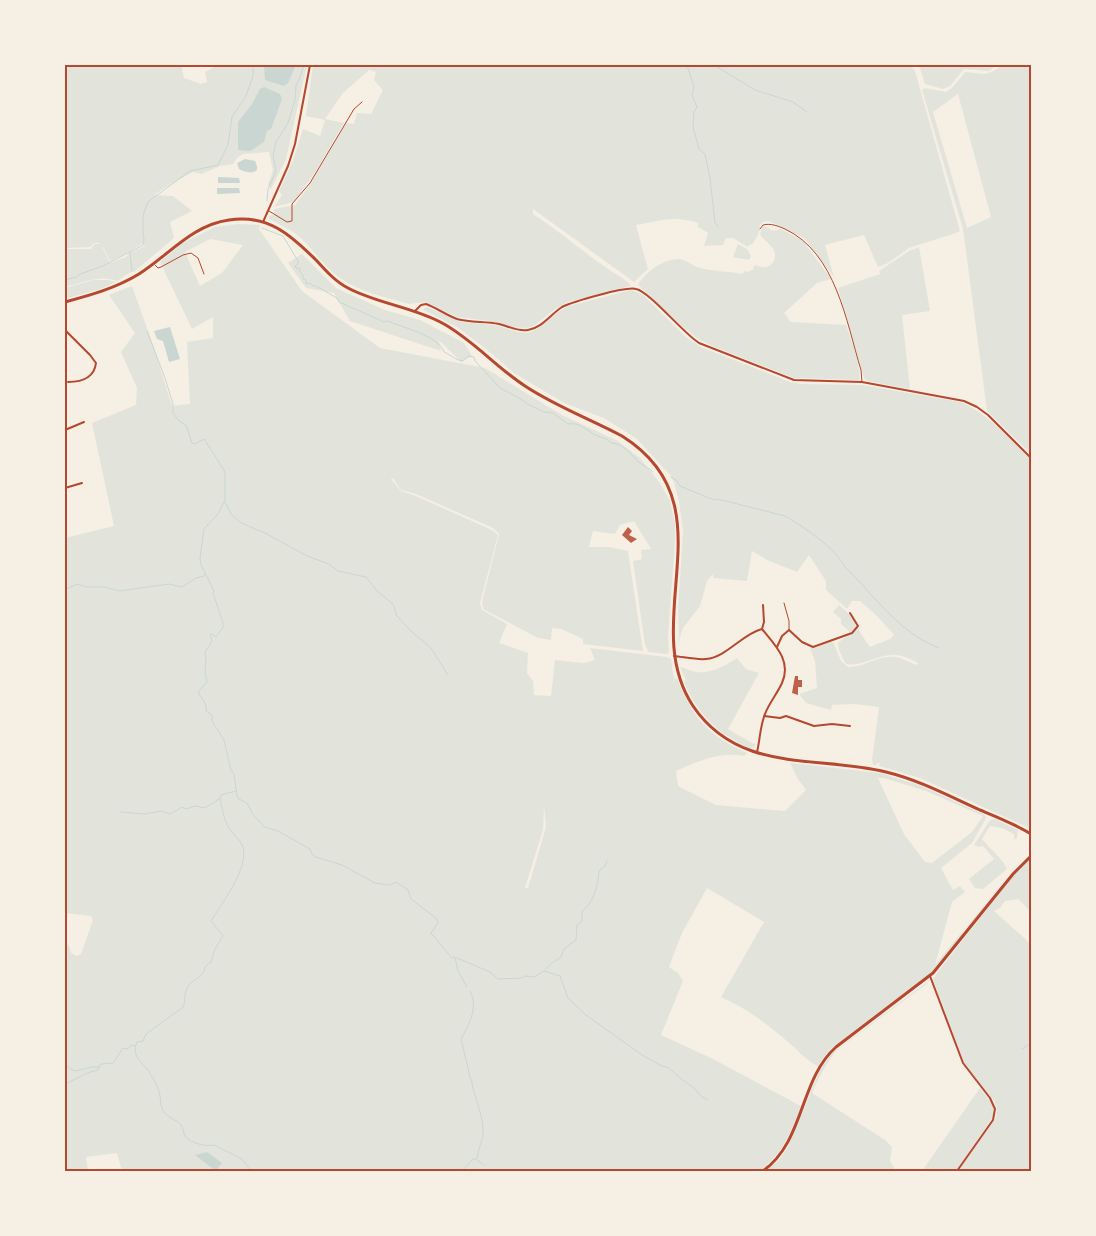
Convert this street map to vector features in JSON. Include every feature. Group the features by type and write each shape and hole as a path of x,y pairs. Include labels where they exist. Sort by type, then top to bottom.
{"main road":[{"path":"65,302 117,286 138,275 187,237 207,226 236,219 263,222 288,234 347,288 415,311 455,331 514,378 541,396 631,441 656,468 671,493 676,509 678,526 679,553 673,631 674,656 682,685 688,698 698,713 724,738 757,753 786,760 869,768 905,777 1031,834"},
{"path":"763,1171 776,1160 786,1147 826,1056 930,976 958,944 1013,874 1031,856"}],"street":[{"path":"263,222 292,155 310,65"},
{"path":"415,311 419,306 426,304 459,319 493,323 527,331 539,325 557,310 568,304 635,288 647,296 690,336 703,345 794,380 862,382 954,399 973,405 988,415 1031,458"},
{"path":"65,330 90,354 96,363 94,370 88,378 81,381 68,382"},
{"path":"65,430 84,422"},
{"path":"65,488 82,483"},
{"path":"762,629 764,622 763,605"},
{"path":"778,647 782,636 789,630 810,646 819,646 852,634 858,629 858,624 850,613"},
{"path":"674,656 698,659 712,658 750,634 762,629"},
{"path":"757,753 764,716 782,683 785,663 778,647 762,629"},
{"path":"764,716 780,718 786,716 814,726 832,724 850,726"},
{"path":"930,976 963,1063 992,1102 995,1109 993,1120 957,1171"}],"lane":[{"path":"268,210 287,222 292,221 291,208 294,201 310,183 349,117 362,102"},
{"path":"760,228 766,224 774,224 801,238 808,244 828,271 835,285 852,340 861,370 862,382"},
{"path":"154,264 156,267 161,267 183,255 191,253 198,258 204,274"},
{"path":"784,603 789,621 789,630"}],"shaded area":[{"path":"65,65 74,65 77,68 79,65 181,65 184,78 201,84 207,82 205,72 218,65 307,65 286,159 271,189 268,185 273,170 269,152 243,154 233,164 220,166 201,174 193,172 169,185 154,195 173,196 192,211 170,222 174,238 134,272 117,281 104,278 84,281 65,287 65,249 91,249 94,244 90,247 65,248","holes":["143,243 145,246 129,253 126,257 110,263 102,246 110,261"]},
{"path":"264,65 296,65 288,83 284,86 265,80"},
{"path":"313,65 910,65 915,71 960,231 909,248 888,263 878,267 864,235 825,245 834,277 804,238 769,221 763,222 760,225 758,235 752,245 750,244 748,247 733,238 726,238 723,245 704,246 708,233 698,227 698,223 682,219 660,220 636,225 648,269 634,282 533,209 533,214 626,281 630,286 568,302 555,309 535,325 527,328 457,317 425,302 409,304 373,294 347,283 328,268 296,234 269,219 269,216 274,215 274,209 295,205 311,183 346,123 354,124 357,113 371,114 383,90 374,80 376,72 369,70 343,93 325,119 344,123 316,171 294,202 274,207 282,195 279,191 293,161 303,129 320,136 325,120 306,116"},
{"path":"919,65 997,65 989,71 964,69 950,86 943,89 925,84"},
{"path":"1002,65 1031,65 1031,454 987,411 963,229 922,90 925,88 946,92 953,87 965,72 984,74 992,72","holes":["958,94 991,217 967,228 933,112"]},
{"path":"264,87 280,94 282,99 271,129 267,131 264,142 250,151 238,150 238,122 252,104 260,89"},
{"path":"245,159 255,161 257,170 248,172 239,169 237,163"},
{"path":"218,177 239,178 240,183 218,183"},
{"path":"217,188 239,188 240,193 217,194"},
{"path":"238,224 260,225 259,229 302,291 380,348 485,368 562,415 618,441 640,458 660,483 670,501 675,524 668,638 669,653 666,654 649,652 645,645 633,561 642,559 641,550 651,549 634,521 620,525 615,534 593,531 589,547 609,547 628,551 643,651 583,644 583,639 561,629 552,628 551,640 538,638 483,609 482,602 499,534 493,528 416,494 401,490 393,478 391,479 401,491 492,530 498,535 480,603 482,610 507,624 499,643 528,653 527,673 533,681 534,695 551,696 555,660 583,663 595,660 590,648 667,657 671,659 674,678 677,679 689,705 703,724 721,739 747,753 744,756 726,755 709,758 676,771 678,786 716,805 785,811 806,790 790,763 880,773 919,785 986,817 972,843 941,868 953,890 960,886 965,892 952,902 935,965 962,932 963,934 930,974 829,1050 818,1066 756,1016 721,997 764,922 707,888 682,933 669,967 678,973 683,981 661,1035 711,1058 801,1106 780,1150 759,1171 122,1171 117,1153 86,1157 88,1171 65,1171 65,941 71,953 77,956 81,954 93,920 91,916 65,913 65,538 114,526 92,423 136,405 137,388 121,352 135,333 109,295 132,286 172,406 190,404 187,342 213,338 213,317 192,329 160,262 181,244 215,227","holes":["210,239 243,245 222,273 200,286 185,252","878,778 884,778 926,791 983,816 972,832 932,863 925,862 904,834","544,805 546,827 528,888 525,888 543,830"]},
{"path":"765,226 773,231 781,229 803,241 831,279 817,283 784,313 791,322 846,325 858,361 859,380 794,378 712,346 697,338 683,327 638,285 655,267 673,259 684,260 703,269 743,274 744,271 749,272 753,270 754,265 770,266 774,261 775,255 774,249 760,234 762,227"},
{"path":"738,244 747,249 751,256 749,260 733,257"},
{"path":"919,247 930,311 902,315 910,389 867,381 864,378 838,288 880,274 879,271 909,251"},
{"path":"302,254 336,288 385,310 420,320 464,343 472,356 461,362 439,340 441,351 350,321 334,293 306,288 288,263"},
{"path":"93,280 116,282 103,288 65,299 65,288"},
{"path":"631,290 642,294 687,338 701,347 790,382 801,384 862,385 960,402 989,420 1031,460 1031,829 920,778 879,766 880,763 873,765 872,760 879,707 854,704 832,705 831,710 806,703 799,694 817,688 815,661 810,648 833,642 841,661 848,667 859,666 888,657 899,658 916,665 918,663 905,657 894,655 855,664 845,663 838,643 861,627 859,631 870,647 890,639 894,635 860,601 852,601 847,609 826,590 826,581 809,555 797,572 767,560 752,551 747,581 713,578 713,574 707,581 700,606 683,628 678,644 683,531 679,502 674,482 670,475 637,439 604,418 564,403 514,373 457,327 422,309 427,307 461,322 495,325 528,333 537,329 558,312 569,306"},
{"path":"170,327 180,359 169,362 163,341 157,339 154,331"},
{"path":"839,605 857,625 850,632 841,624 841,619 833,612"},
{"path":"737,658 746,669 759,673 728,729 756,744 752,748 725,734 710,722 697,707 687,689 680,667 696,672 707,672"},
{"path":"995,819 1018,830 1017,838 1014,840 1014,834 1002,828 990,826 982,839 1000,858 1007,869 983,889 975,888 969,879 994,859 983,846 974,845 990,820"},
{"path":"1031,858 1031,912 1018,899 1005,901 1000,908 994,911 1031,944 1031,1171 958,1171 996,1118 997,1109 994,1101 964,1063 933,980 1016,872"},
{"path":"1014,868 969,926 966,928"},
{"path":"928,983 838,1049 823,1070 812,1093 885,1140 892,1147 890,1161 896,1171 766,1171 780,1159 788,1147 820,1070 832,1053"},
{"path":"980,1088 993,1105 993,1117 956,1171 922,1171"},
{"path":"207,1152 222,1163 216,1171 195,1155"}],"building":[{"path":"628,527 632,531 629,535 637,539 631,543 622,535"},
{"path":"795,676 798,676 798,680 802,680 802,687 798,687 798,695 792,693"}],"waterway":[{"path":"65,280 103,266 143,245 143,218 149,201 190,171 218,165 228,145 232,117 246,96 253,76 253,65"},
{"path":"267,201 268,189 276,171 273,156 276,142 288,123 295,100 296,85 304,65"},
{"path":"687,65 694,87 692,95 697,107 694,112 693,127 699,149 705,154 710,178 715,223 718,227"},
{"path":"714,65 755,90 793,102 807,112"},
{"path":"262,228 283,236 298,261 298,264 295,266 300,269 306,284 310,283 337,298 339,302 382,322 387,321 428,337 441,346 444,352 458,360 463,361 468,356 474,357 475,361 500,388 527,404 544,412 553,413 568,424 578,425 611,443 619,445 653,472"},
{"path":"130,252 132,271"},
{"path":"147,331 165,378 173,404 173,413 179,421 186,425 192,443 195,444 204,439 225,474 225,500 218,514 204,529 200,558 201,565 214,591 223,627 216,637 210,634 212,641 205,652 207,682 198,692 206,705 206,711 212,715 212,721 224,740 231,770 234,774 237,796 247,803 252,813 264,827 278,831 310,849 316,857 342,865 375,883 390,885 396,882 408,890 411,899 437,919 438,923 431,933 452,958 455,957 458,971 467,987"},
{"path":"671,477 680,486 714,500 718,499 785,516 800,525 834,552 844,566 899,623 912,633 939,648"},
{"path":"224,502 231,514 241,523 265,533 307,556 329,564 338,571 366,577 378,592 393,604 397,616 431,648 448,675"},
{"path":"66,589 78,584 119,591 169,584 182,587 205,574"},
{"path":"236,791 221,795 220,798 223,814 231,830 242,844 244,855 238,875 211,921 223,936 215,949 211,962 206,966 202,974 187,988 183,1007 146,1034 143,1041 137,1042 135,1052 157,1085 163,1111 181,1125 184,1135 198,1144 214,1145 242,1159 251,1171"},
{"path":"121,812 145,814 161,811 170,814 182,807 186,809 195,806 205,808 219,799"},
{"path":"545,970 561,957 564,949 576,940 577,925 582,921 582,911 590,903 598,882 599,871 605,866 607,861"},
{"path":"457,958 490,972 498,979 534,977 544,971 560,976 568,998 586,1015 642,1055 669,1068 708,1100"},
{"path":"462,1171 473,1159 477,1159 483,1134 481,1116 461,1039 472,1015 474,1003 470,991"},
{"path":"1022,1049 1031,1043"},
{"path":"65,1084 98,1070 101,1064 113,1063 123,1048 127,1049 132,1045 135,1046"},
{"path":"65,1065 74,1071 99,1067"},
{"path":"477,1160 484,1165"}]}
